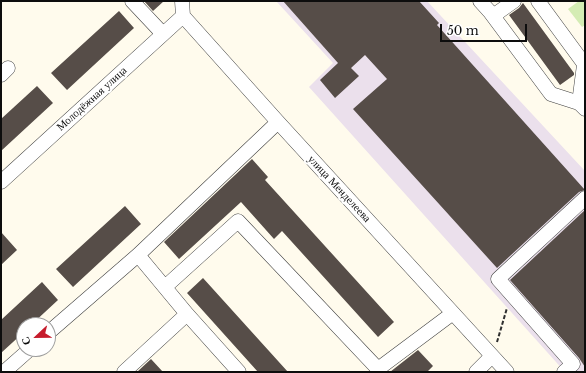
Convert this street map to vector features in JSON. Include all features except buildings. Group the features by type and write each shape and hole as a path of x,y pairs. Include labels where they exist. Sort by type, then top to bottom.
{"street":[{"path":"132,1 162,34"},
{"path":"182,1 183,16"},
{"path":"480,1 493,16 551,94 582,106 585,65 538,1"},
{"path":"493,16 514,1"},
{"name":"Молодёжная улица","path":"1,182 183,16"},
{"name":"улица Менделеева","path":"183,16 507,372"},
{"path":"56,326 138,255 278,122"},
{"path":"564,372 573,364 510,295 498,279 585,198"},
{"path":"165,287 238,221 376,370 453,313"},
{"path":"138,255 187,314 239,372"},
{"path":"124,372 187,314"},
{"path":"476,372 492,356"},
{"path":"4,372 21,357"}],"path":[{"path":"492,356 510,295"}],"shaded area":[{"path":"276,1 427,1 585,171 585,372 565,372 309,87 333,63"}],"green space":[{"path":"579,1 585,1 585,25 582,27 568,9"}]}
